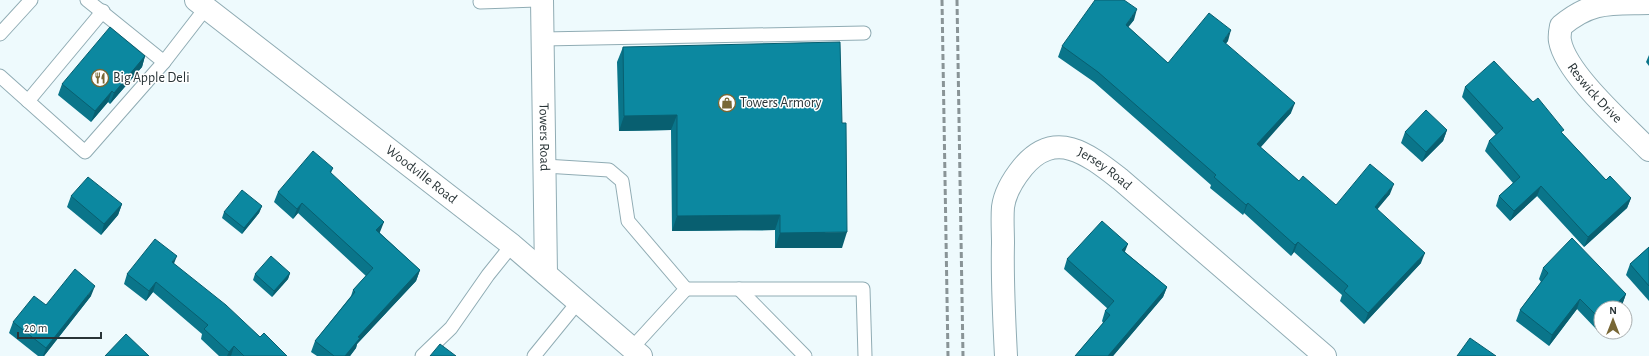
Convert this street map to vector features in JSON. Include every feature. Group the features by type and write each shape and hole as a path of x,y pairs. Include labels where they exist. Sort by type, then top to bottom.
{"street":[{"name":"Towers Road","path":"542,0 546,274"},
{"name":"Reswick Drive","path":"1649,3 1612,4 1591,7 1576,14 1561,26 1559,40 1564,54 1584,82 1649,150"},
{"name":"Woodville Road","path":"201,4 512,244 636,352"},
{"name":"Jersey Road","path":"1006,356 1003,267 1003,207 1008,189 1030,158 1042,150 1058,147 1092,156 1325,356"}],"lane":[{"path":"0,34 32,0"},
{"path":"87,0 103,11 164,62"},
{"path":"479,1 537,0"},
{"path":"0,76 85,152 164,62 201,4"},
{"path":"28,101 103,11"},
{"path":"543,39 864,33"},
{"path":"545,166 609,170 622,181 628,221 686,290"},
{"path":"422,356 451,328 488,275 512,244"},
{"path":"739,289 805,356"},
{"path":"686,290 863,289 865,356"},
{"path":"636,352 686,290"},
{"path":"534,356 578,302"}],"building":[{"path":"1095,0 1124,0 1137,9 1126,25 1168,63 1209,13 1231,30 1223,41 1295,103 1257,144 1299,181 1303,176 1336,205 1370,164 1394,184 1375,207 1425,253 1368,313 1344,291 1348,286 1298,242 1295,245 1248,203 1246,205 1214,177 1216,175 1098,72 1062,46"},
{"path":"110,27 145,56 114,93 112,91 95,111 62,84"},
{"path":"840,42 842,123 846,123 847,232 780,233 780,215 677,216 677,115 624,116 623,47"},
{"path":"1494,61 1533,102 1538,98 1564,130 1561,132 1606,180 1610,176 1631,198 1588,237 1541,186 1514,211 1499,196 1520,177 1489,141 1503,128 1465,87"},
{"path":"1426,110 1447,130 1426,152 1405,132"},
{"path":"313,151 333,168 330,172 384,222 376,230 420,270 358,337 360,338 345,356 334,356 315,341 355,292 353,290 373,268 302,203 297,209 278,192"},
{"path":"88,177 122,204 104,224 71,196"},
{"path":"242,190 262,206 244,228 224,212"},
{"path":"1102,221 1128,244 1122,250 1167,287 1108,356 1075,356 1110,315 1105,311 1114,301 1067,259"},
{"path":"1572,238 1626,294 1620,300 1593,300 1593,312 1580,299 1552,335 1520,310 1548,273 1543,268"},
{"path":"155,239 177,256 172,262 226,305 260,337 264,333 287,356 244,356 234,346 229,352 204,329 208,325 156,282 149,291 127,274"},
{"path":"1649,247 1649,286 1630,264"},
{"path":"271,256 290,273 274,291 255,274"},
{"path":"75,269 95,286 46,348 13,322 34,296 46,305"},
{"path":"126,334 149,356 105,356"},
{"path":"1470,338 1496,356 1457,356"},
{"path":"440,344 456,356 430,356"}],"railway":[{"path":"942,0 948,356"},
{"path":"957,0 963,356"}],"place":[{"name":"Big Apple Deli","path":"100,78"},
{"name":"Towers Armory","path":"727,103"}]}
